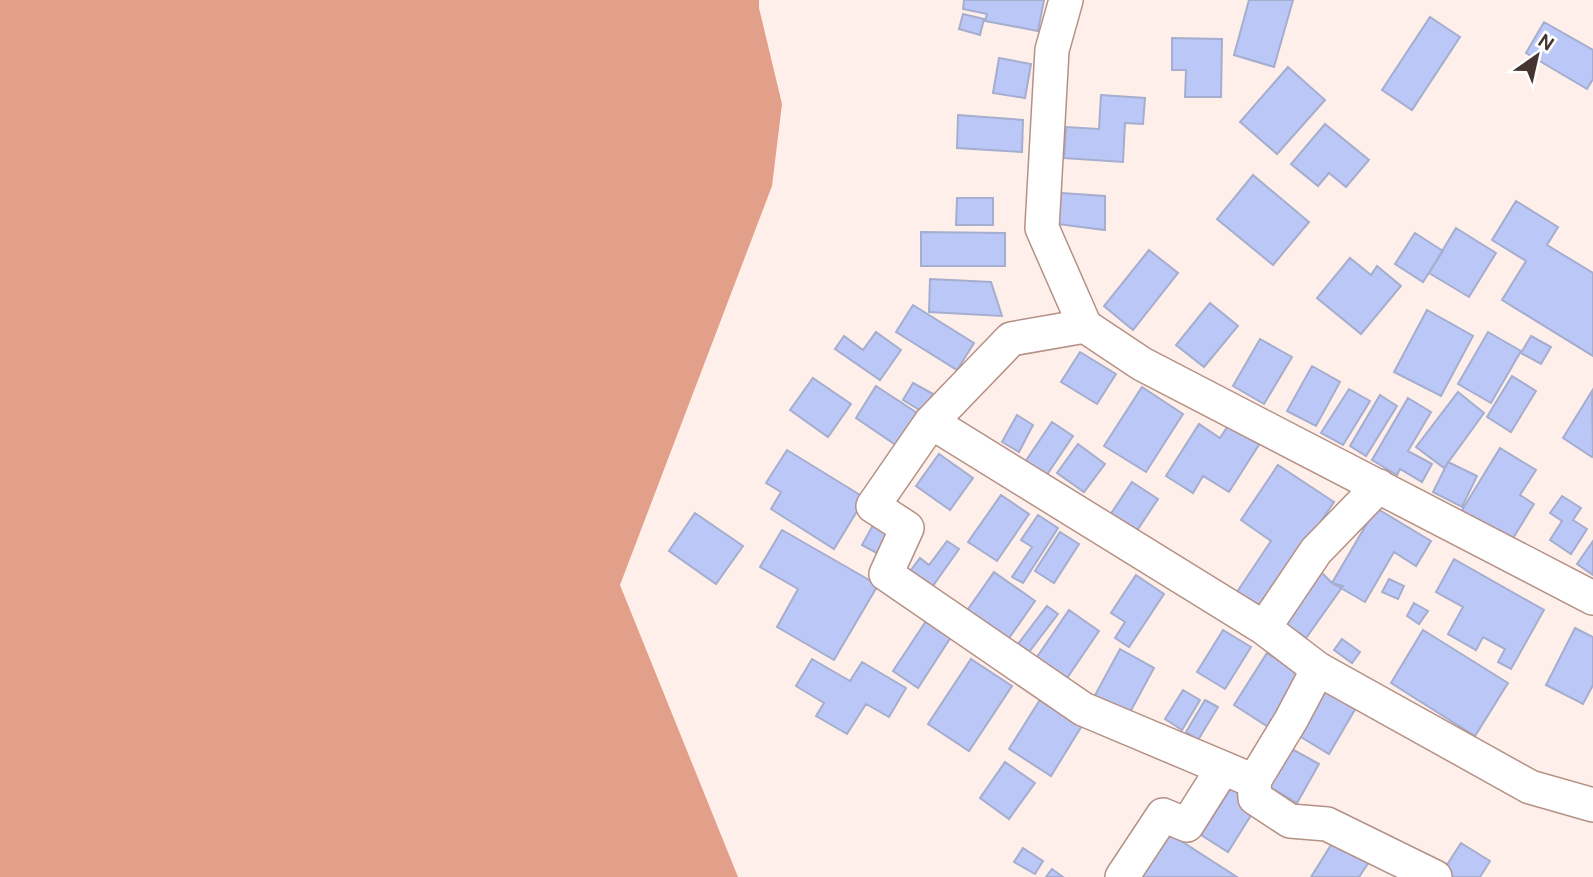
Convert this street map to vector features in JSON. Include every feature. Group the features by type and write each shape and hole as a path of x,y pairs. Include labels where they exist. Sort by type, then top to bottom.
{"street":[{"path":"1066,0 1052,50 1042,228 1085,326 1142,364 1593,598"},
{"path":"1085,326 1011,339 931,422 873,506 907,528 886,574 1083,709 1254,781"},
{"path":"931,422 1264,628 1318,669 1530,787 1593,804"},
{"path":"1264,628 1316,551 1379,486"},
{"path":"1318,669 1254,781 1255,798 1290,821 1327,824 1435,877"},
{"path":"1122,877 1163,815 1186,825 1223,768"}],"shaded area":[{"path":"0,0 759,0 782,104 772,186 620,585 738,877 0,877"}],"building":[{"path":"964,0 1044,0 1038,31 985,21 987,14 963,9"},
{"path":"1249,0 1293,0 1274,67 1234,55"},
{"path":"963,14 984,19 980,35 959,29"},
{"path":"1430,17 1460,37 1412,110 1382,90"},
{"path":"1544,22 1593,50 1593,79 1587,89 1526,53"},
{"path":"1172,38 1222,39 1221,97 1185,97 1186,70 1172,70"},
{"path":"999,58 1031,64 1025,98 993,93"},
{"path":"1288,67 1325,100 1277,154 1240,122"},
{"path":"1101,95 1145,98 1143,124 1125,123 1123,162 1064,158 1066,127 1099,129"},
{"path":"958,115 1023,120 1022,152 957,148"},
{"path":"1325,124 1369,160 1346,187 1329,173 1318,186 1291,164"},
{"path":"1253,175 1309,222 1273,265 1217,219"},
{"path":"1061,193 1105,196 1105,230 1057,224"},
{"path":"957,198 993,198 993,225 956,225"},
{"path":"1516,201 1558,227 1547,245 1593,273 1593,356 1502,300 1526,261 1492,240"},
{"path":"1456,228 1496,253 1469,297 1429,273"},
{"path":"921,232 1005,233 1005,266 921,266"},
{"path":"1415,233 1443,251 1423,282 1395,264"},
{"path":"1149,250 1178,273 1133,330 1104,306"},
{"path":"1350,258 1371,275 1377,266 1401,286 1361,334 1317,298"},
{"path":"930,279 991,282 1002,316 929,312"},
{"path":"1210,303 1238,326 1204,367 1176,345"},
{"path":"913,305 974,343 957,370 896,332"},
{"path":"1427,310 1473,336 1441,396 1394,372"},
{"path":"876,332 901,350 880,380 835,349 844,336 863,350"},
{"path":"1488,332 1521,351 1491,403 1458,384"},
{"path":"1531,336 1551,347 1541,364 1521,353"},
{"path":"1260,339 1292,357 1264,404 1233,386"},
{"path":"1080,352 1116,374 1097,404 1061,382"},
{"path":"1312,366 1340,382 1316,426 1287,411"},
{"path":"1512,376 1536,391 1511,432 1487,417"},
{"path":"813,378 851,404 828,437 790,410"},
{"path":"913,383 933,394 923,412 903,400"},
{"path":"876,386 931,422 909,454 856,418"},
{"path":"1142,387 1183,414 1146,472 1104,446"},
{"path":"1349,389 1370,401 1343,445 1321,433"},
{"path":"1592,391 1593,455 1592,457 1563,438"},
{"path":"1458,392 1484,413 1444,468 1416,447"},
{"path":"1380,395 1397,406 1366,456 1350,446"},
{"path":"1408,398 1431,412 1408,451 1432,464 1422,482 1400,469 1397,475 1372,460"},
{"path":"1017,415 1033,425 1019,452 1002,442"},
{"path":"1231,421 1262,440 1229,492 1203,476 1193,493 1166,476 1199,424 1220,438"},
{"path":"1052,422 1073,436 1042,482 1021,468"},
{"path":"1078,444 1105,464 1084,492 1057,473"},
{"path":"1500,448 1536,470 1520,495 1534,504 1510,543 1461,512"},
{"path":"787,450 865,498 834,549 771,509 781,492 766,483"},
{"path":"939,454 973,478 950,510 916,486"},
{"path":"1448,462 1477,476 1462,507 1433,492"},
{"path":"1278,465 1334,502 1262,609 1237,592 1271,541 1241,520"},
{"path":"1132,482 1158,499 1134,535 1108,518"},
{"path":"1001,495 1029,514 997,561 968,542"},
{"path":"1562,496 1581,508 1573,520 1587,529 1571,554 1550,540 1562,521 1550,513"},
{"path":"1376,508 1431,541 1416,566 1394,552 1365,602 1332,583"},
{"path":"695,513 743,546 716,584 669,551"},
{"path":"1038,515 1058,528 1023,583 1012,577 1032,547 1021,540"},
{"path":"873,525 895,537 884,557 862,545"},
{"path":"782,530 878,585 834,660 777,627 798,589 760,567"},
{"path":"1060,532 1079,544 1054,583 1035,571"},
{"path":"947,541 959,549 930,590 908,574 920,558 929,565"},
{"path":"1593,541 1593,575 1577,564"},
{"path":"1454,559 1544,610 1511,669 1498,662 1505,649 1483,637 1476,650 1448,634 1463,607 1436,592"},
{"path":"1313,564 1332,583 1343,586 1306,638 1275,616"},
{"path":"994,572 1035,601 1007,641 966,612"},
{"path":"1136,575 1164,594 1129,647 1115,638 1125,622 1111,613"},
{"path":"1389,579 1404,586 1398,599 1382,592"},
{"path":"1414,603 1428,611 1419,624 1407,616"},
{"path":"1047,606 1058,614 1029,652 1018,644"},
{"path":"1069,610 1099,631 1065,681 1035,660"},
{"path":"926,621 951,637 918,688 893,671"},
{"path":"1575,628 1593,637 1593,685 1583,704 1546,685"},
{"path":"1223,630 1251,647 1225,689 1197,672"},
{"path":"1423,630 1508,683 1475,736 1391,683"},
{"path":"1342,639 1360,652 1352,663 1334,650"},
{"path":"1120,649 1154,668 1128,716 1094,697"},
{"path":"1267,653 1303,676 1270,728 1234,705"},
{"path":"812,659 850,681 862,662 906,688 889,717 866,704 847,734 816,716 824,703 796,686"},
{"path":"971,659 1012,686 969,751 928,724"},
{"path":"1323,686 1357,706 1329,754 1296,734"},
{"path":"1183,690 1200,700 1182,730 1165,719"},
{"path":"1041,698 1083,724 1051,776 1009,749"},
{"path":"1205,700 1218,707 1198,740 1186,732"},
{"path":"1290,748 1319,764 1297,803 1268,786"},
{"path":"1005,762 1035,783 1009,819 980,798"},
{"path":"1231,788 1258,804 1228,852 1201,835"},
{"path":"1161,828 1237,877 1130,877"},
{"path":"1336,837 1371,859 1359,877 1311,877"},
{"path":"1461,843 1490,861 1480,877 1452,877 1443,871"},
{"path":"1023,848 1043,861 1035,874 1014,862"},
{"path":"1052,869 1063,877 1046,877"}]}
